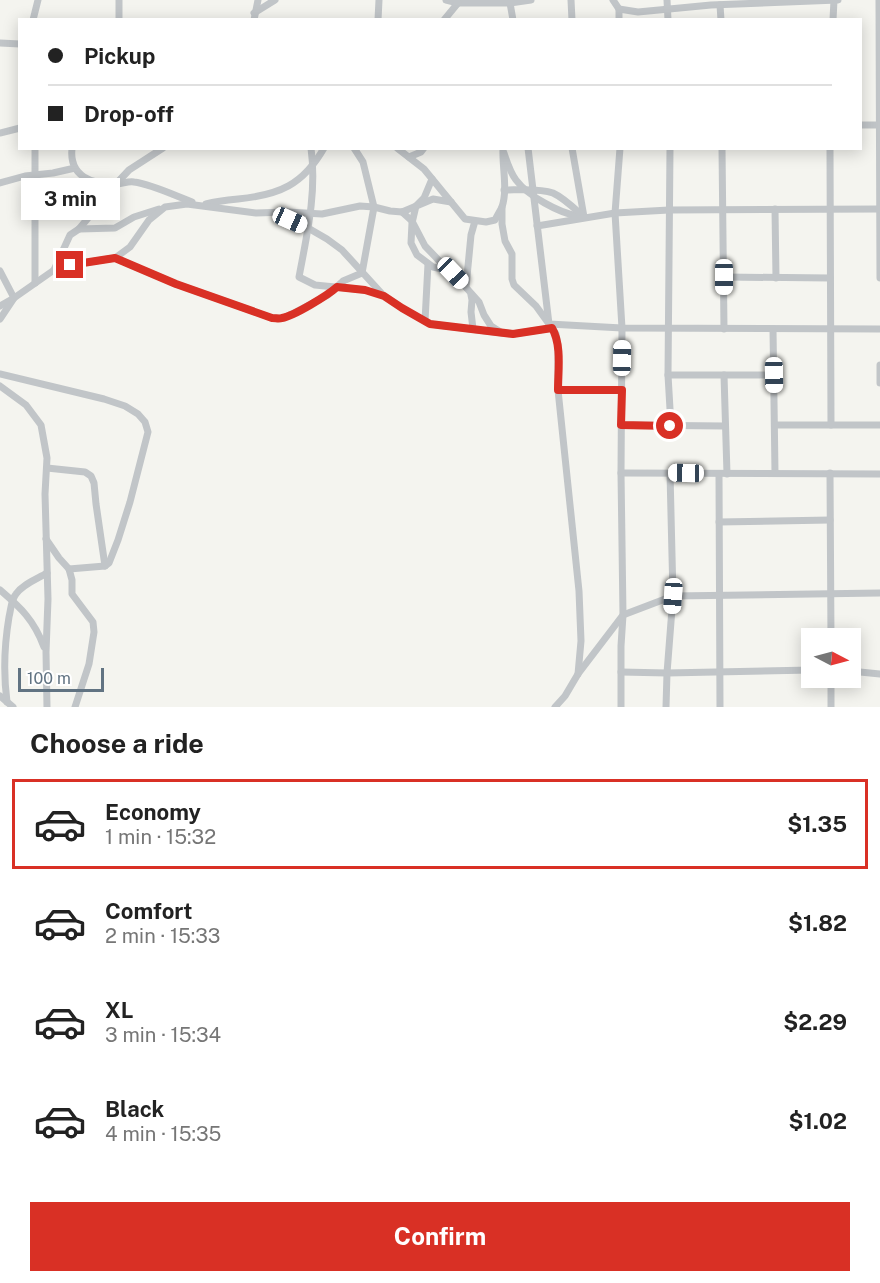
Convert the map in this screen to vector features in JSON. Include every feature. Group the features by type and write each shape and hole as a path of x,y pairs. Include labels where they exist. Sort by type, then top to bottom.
{"street":[{"path":"34,18 38,0"},
{"path":"118,0 119,18"},
{"path":"254,16 258,0"},
{"path":"254,16 275,0"},
{"path":"378,18 379,0"},
{"path":"446,0 510,3 531,0"},
{"path":"572,0 572,18"},
{"path":"613,0 619,9 619,18"},
{"path":"833,18 834,0"},
{"path":"619,9 638,12 667,4 712,3 720,5 838,0"},
{"path":"879,0 880,278"},
{"path":"445,18 457,2"},
{"path":"510,3 513,18"},
{"path":"720,5 721,18"},
{"path":"0,43 18,44"},
{"path":"862,125 880,125"},
{"path":"0,132 18,128"},
{"path":"35,150 35,283"},
{"path":"72,150 71,156 75,168 87,180 116,184 133,182 145,184 202,205 223,200 270,195 284,189 297,182 313,165 323,150"},
{"path":"54,270 70,236 79,229 129,170 160,150"},
{"path":"311,150 314,183 299,277 315,285 365,290 384,296"},
{"path":"355,150 363,162 374,207 362,273"},
{"path":"400,150 424,169 465,219 486,222 495,220 501,207"},
{"path":"409,157 422,150"},
{"path":"503,150 502,224 512,254 512,279 514,285 536,306 550,326 558,346 558,390 579,591 581,641 578,674"},
{"path":"504,150 516,180 552,208 572,216 584,217"},
{"path":"528,150 531,192 550,326"},
{"path":"572,150 584,217"},
{"path":"620,150 615,213 622,327 621,707"},
{"path":"670,150 668,375 670,426"},
{"path":"722,150 724,329"},
{"path":"830,150 831,425"},
{"path":"0,183 25,176 75,168"},
{"path":"432,179 424,198 416,206 412,221 411,243 417,255 428,264 450,272"},
{"path":"504,190 552,193 584,217"},
{"path":"79,229 115,228 134,217 165,207 187,204 256,213 322,214 360,206 402,212 433,199 451,202"},
{"path":"0,306 54,270 70,265 115,258 130,247 149,220 165,207"},
{"path":"775,209 776,278"},
{"path":"537,226 615,213 669,210 880,209"},
{"path":"272,212 327,239 342,250 384,296 430,324 513,334 550,326 880,329"},
{"path":"402,212 412,221 425,246 479,302 491,326 502,333"},
{"path":"472,329 472,300 468,290 471,235 475,221"},
{"path":"115,258 176,284 272,318 283,318 290,315 328,295 343,281 362,273"},
{"path":"425,321 428,264"},
{"path":"0,271 14,298"},
{"path":"724,277 830,278"},
{"path":"0,320 14,298"},
{"path":"773,329 775,473"},
{"path":"880,364 880,383"},
{"path":"0,374 125,406 138,414 145,422 148,432 130,502 109,563 105,566 69,569"},
{"path":"668,375 774,375"},
{"path":"720,707 719,522 725,426 724,375"},
{"path":"0,386 26,405 41,425 47,458 45,494 47,707"},
{"path":"558,390 622,390"},
{"path":"621,425 725,426"},
{"path":"775,426 880,425"},
{"path":"47,468 85,472 91,476 94,483 105,566"},
{"path":"621,473 880,474"},
{"path":"666,707 673,596 669,473"},
{"path":"830,473 831,628"},
{"path":"719,522 830,520"},
{"path":"46,539 69,569 72,594 93,622 94,632 89,664 75,707"},
{"path":"10,704 3,662 12,600 16,593 27,584 47,573"},
{"path":"0,590 25,612 40,636 46,652"},
{"path":"555,707 623,615 673,596 880,593"},
{"path":"621,672 801,670"},
{"path":"861,672 880,674"},
{"path":"831,688 831,707"},
{"path":"0,696 10,704"}],"route":[{"path":"70,265 115,258 176,284 272,318 283,318 290,315 328,295 337,287 365,290 384,296 430,324 513,334 552,328 558,346 558,390 622,390 621,425 670,426"}]}
